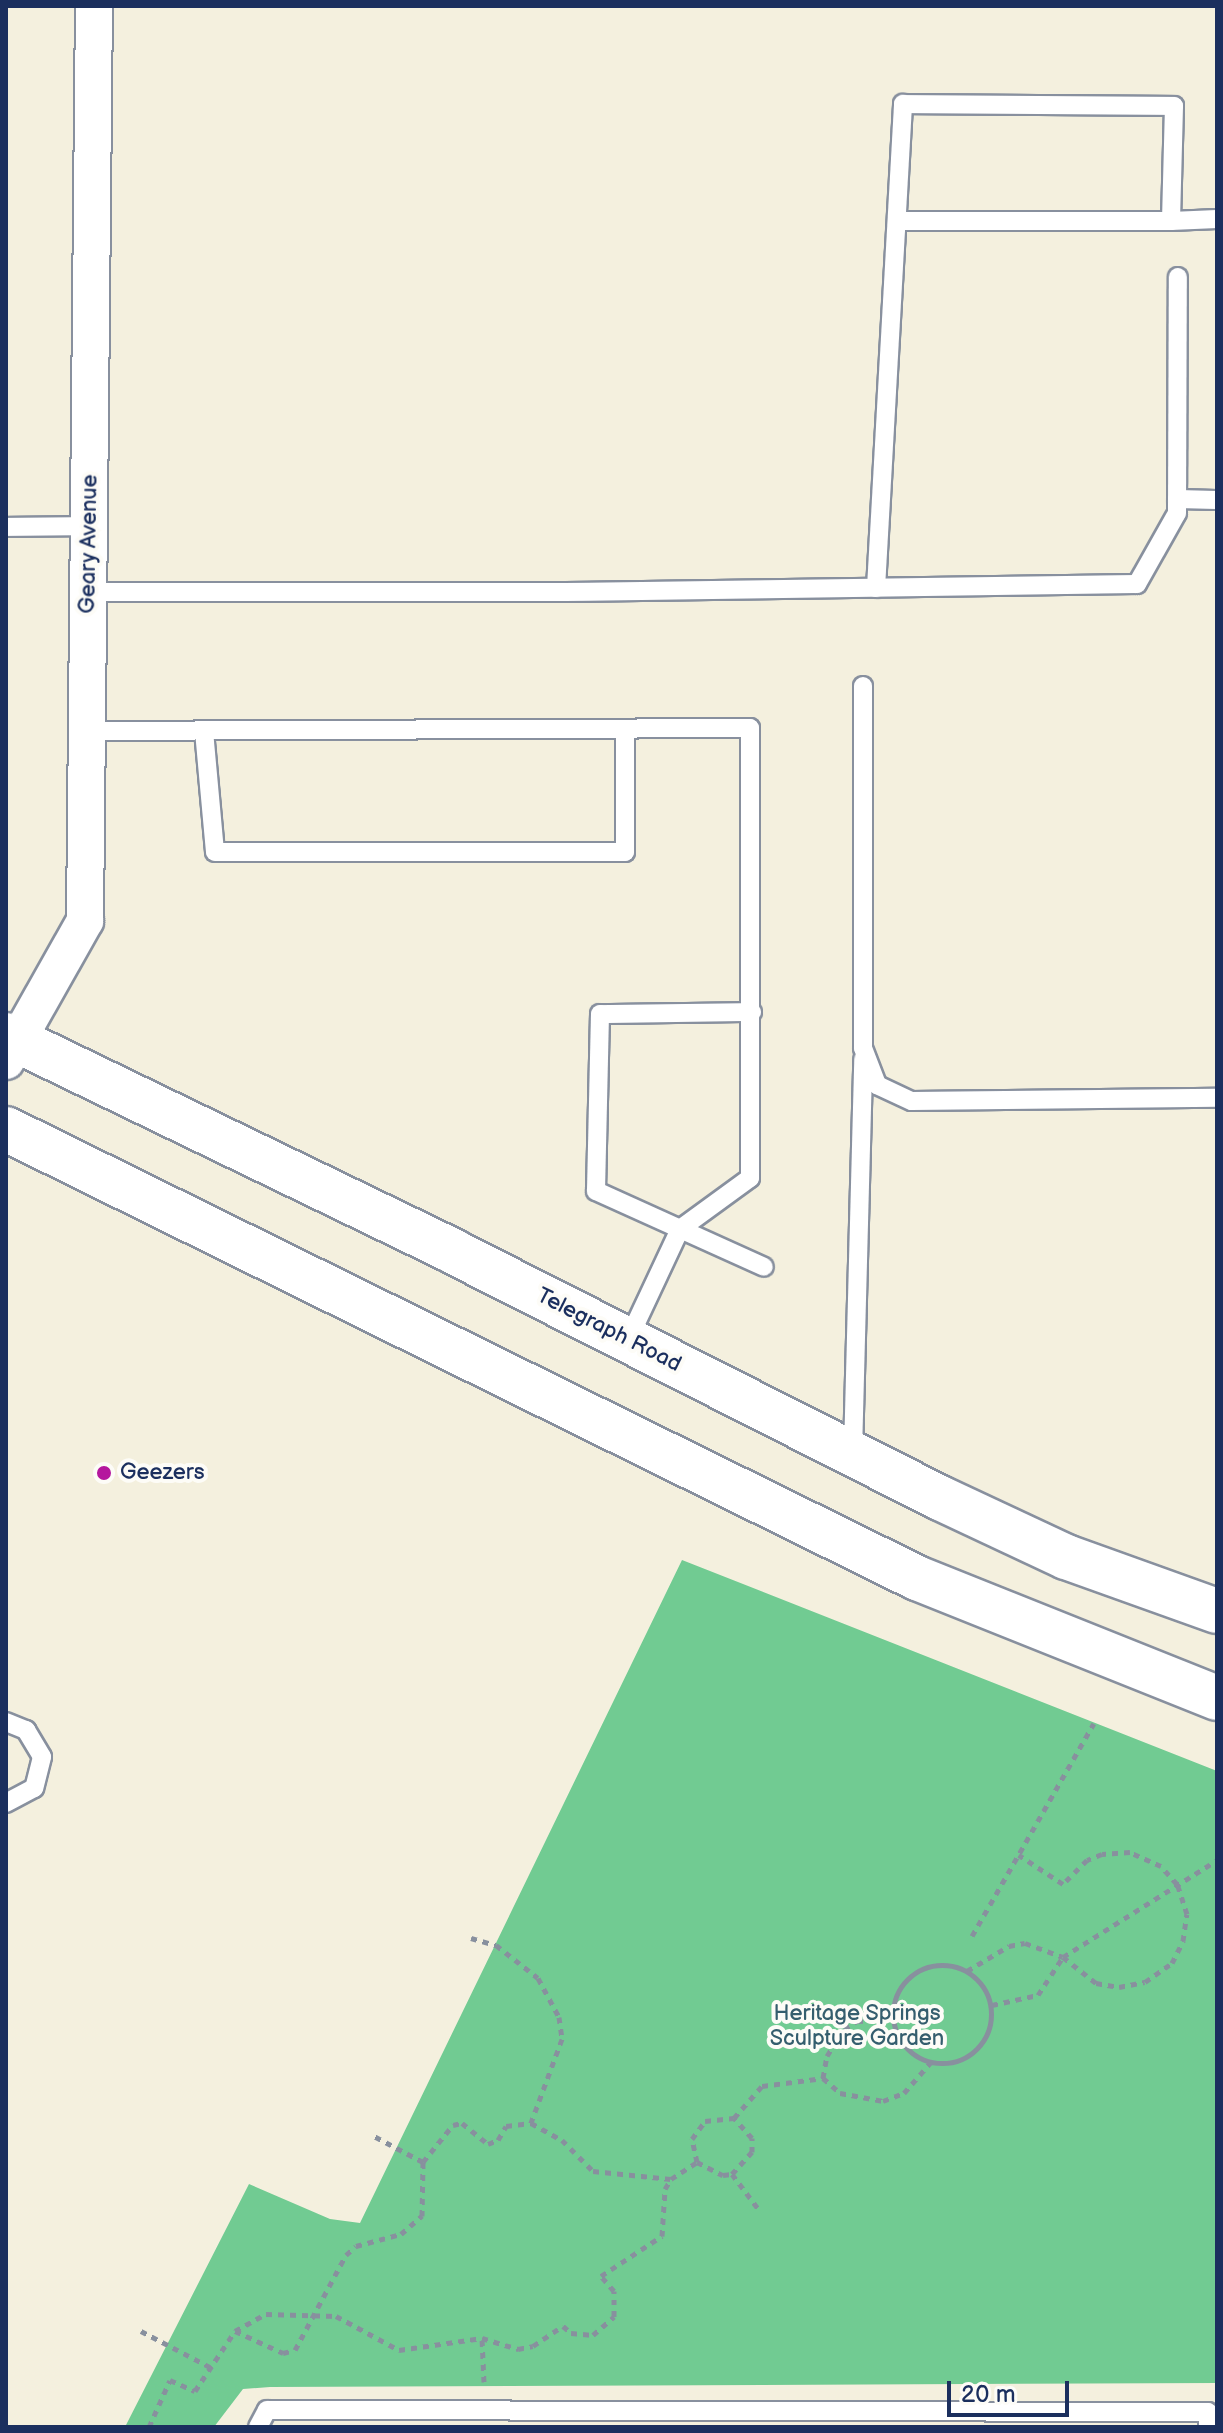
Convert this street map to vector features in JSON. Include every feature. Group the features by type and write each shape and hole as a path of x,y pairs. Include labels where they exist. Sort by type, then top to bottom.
{"main road":[{"name":"Telegraph Road","path":"10,1045 628,1340 1066,1557 1217,1611"},
{"path":"6,1129 917,1578 1217,1698"}],"street":[{"name":"Geary Avenue","path":"10,1045 85,921 94,6"}],"lane":[{"path":"876,588 903,104 1174,106 1171,221"},
{"path":"898,221 1217,219"},
{"path":"88,592 1137,584 1177,513 1178,277"},
{"path":"1177,499 1217,500"},
{"path":"6,527 89,526"},
{"path":"853,1452 863,1037 863,686"},
{"path":"87,731 625,731 750,728 750,1178 680,1229 628,1340"},
{"path":"204,731 215,852 625,852 625,731"},
{"path":"752,1012 600,1014 596,1191 764,1267"},
{"path":"863,1037 877,1085 912,1101 1217,1098"},
{"path":"6,1722 26,1730 42,1757 34,1788 6,1803"},
{"path":"258,2427 267,2410 985,2419 1211,2417"}],"path":[{"path":"972,1936 1094,1723"},
{"path":"967,1971 1015,1943 1035,1944 1063,1957 1096,1983 1119,1987 1145,1982 1172,1963 1183,1941 1187,1914 1177,1884 1161,1866 1130,1852 1087,1860 1063,1884 1019,1855"},
{"path":"991,2005 1038,1995 1063,1957 1217,1860"},
{"path":"471,1938 496,1945 538,1978 559,2017 562,2039 531,2123"},
{"path":"947,1964 967,1971 986,1990 991,2005 991,2022 976,2050 947,2063 931,2062 903,2045 893,2020 895,1998 915,1972 947,1964"},
{"path":"823,2078 827,2056 844,2029 857,2021 893,2020"},
{"path":"734,2118 762,2086 823,2078 840,2093 883,2101 904,2093 931,2062"},
{"path":"718,2116 734,2118 752,2138 752,2152 732,2174 723,2175 697,2162 692,2151 697,2127 718,2116"},
{"path":"235,2331 283,2353 295,2350 346,2255 356,2246 401,2234 422,2216 423,2162 453,2125 462,2123 488,2144 498,2140 506,2126 531,2123 562,2140 593,2171 671,2179"},
{"path":"374,2136 423,2162"},
{"path":"149,2427 170,2380 195,2391 235,2331 266,2314 318,2312 336,2316 399,2350 482,2338 518,2349 533,2346 563,2326 579,2334 604,2329 617,2310 614,2291 601,2276 662,2236 662,2204 671,2179 697,2162"},
{"path":"732,2174 760,2211"},
{"path":"141,2331 210,2367"},
{"path":"482,2338 484,2387"}],"green space":[{"name":"Heritage Springs Sculpture Garden","path":"682,1560 1217,1771 1217,2383 270,2387 243,2389 214,2427 125,2427 249,2184 330,2219 360,2223"}],"place":[{"name":"Geezers","path":"104,1473"}]}
